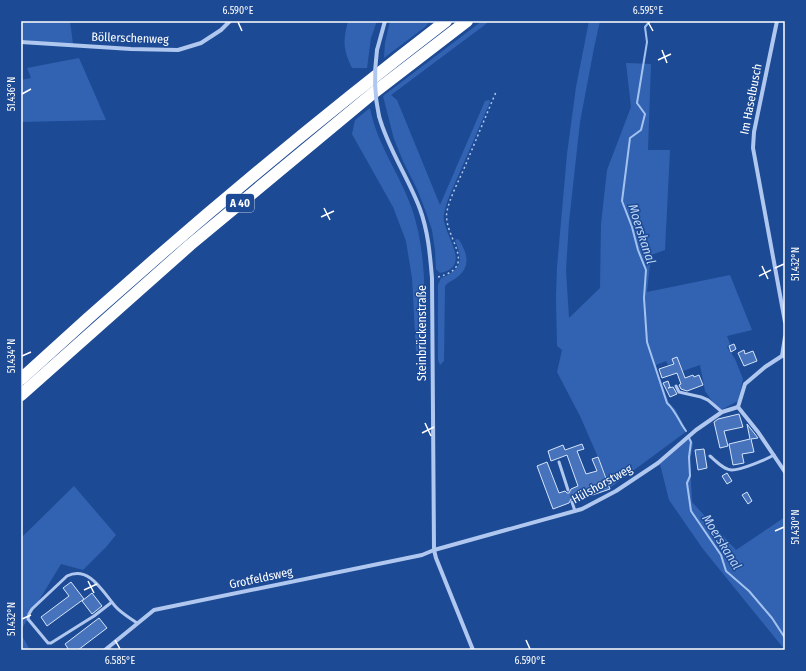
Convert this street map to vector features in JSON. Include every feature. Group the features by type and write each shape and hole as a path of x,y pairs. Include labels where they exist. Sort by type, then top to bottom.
{"highway":[{"name":"A 40","path":"21,379 98,308 248,179 342,102 446,21"},
{"name":"A 40","path":"21,395 190,245 372,94 467,21"}],"street":[{"name":"Böllerschenweg","path":"21,42 131,49 178,50 201,43 221,30 230,21"},
{"name":"Steinbrückenstraße","path":"385,21 377,50 374,78 379,116 388,141 423,220 429,243 432,278 434,550 473,650"},
{"name":"Im Haselbusch","path":"777,21 752,148 785,322"},
{"path":"785,337 783,355 764,367 745,384 738,407 758,432 785,472"},
{"name":"Hülshorstweg","path":"434,550 582,509 616,491 658,463 696,430 722,412 738,407"},
{"name":"Grotfeldsweg","path":"105,650 154,610 422,555 434,550"}],"lane":[{"path":"676,386 679,392 701,396 722,412"},
{"path":"710,456 725,467 732,470 747,466 774,455"},
{"path":"559,462 568,490"},
{"path":"572,502 575,511"},
{"path":"112,602 94,616 51,643 48,643 28,619 28,614 32,609 67,576 78,573 93,579 112,602 116,607 137,623"}],"path":[{"path":"432,278 447,274 456,267 458,263 459,253 450,231 447,221 447,213 496,92"}],"shaded area":[{"path":"21,21 70,21 73,44 21,40"},
{"path":"348,21 377,21 371,38 367,68 352,68 349,61 345,50 345,34"},
{"path":"390,21 430,21 425,27 384,58 385,43"},
{"path":"482,21 490,21 391,95 397,100 440,205 485,101 489,100 490,102 446,204 444,221 456,256 455,263 450,269 440,273 436,269 432,230 417,189 394,139 383,96"},
{"path":"589,21 600,21 580,122 569,222 566,270 569,318 600,288 601,224 607,170 631,107 626,63 651,64 648,150 670,150 665,250 651,255 647,292 730,275 752,330 727,336 730,344 727,347 735,359 743,379 738,401 719,411 705,391 700,365 683,371 679,361 668,365 666,361 656,365 669,403 675,409 687,431 611,487 580,416 557,372 562,350 557,346 557,267 567,154 576,87"},
{"path":"79,58 106,120 21,122 21,80 31,78 27,68"},
{"path":"370,108 373,122 383,147 407,196 417,226 424,276 426,345 424,350 420,352 416,351 412,278 406,241 393,207 352,134 355,120"},
{"path":"455,240 459,240 466,255 466,265 461,274 445,286 444,361 440,365 438,360 438,285 441,278 454,271 459,263 460,258"},
{"path":"690,437 693,443 690,462 692,502 736,550 785,517 785,650 703,549 669,500 660,464"},
{"path":"74,486 116,535 83,570 61,564 21,630 21,538"},
{"path":"21,634 30,650 21,650"}],"building":[{"path":"734,344 736,349 731,352 729,346"},
{"path":"744,350 745,354 753,351 757,361 744,366 738,353"},
{"path":"677,357 685,378 693,375 694,377 699,375 703,385 687,391 681,389 679,385 681,384 677,373 662,378 659,369 674,364 672,359"},
{"path":"668,381 670,387 668,388 673,387 677,394 670,397 663,383"},
{"path":"739,414 743,427 724,431 728,446 720,448 714,422 718,419"},
{"path":"747,424 758,438 751,439 754,452 742,454 744,463 733,465 729,444 750,439"},
{"path":"582,444 584,449 577,451 586,474 597,471 592,459 598,457 610,489 575,501 571,499 569,503 553,509 537,466 547,462 559,493 565,491 569,493 571,489 578,486 567,455 551,461 548,451 563,445 565,450"},
{"path":"704,449 707,468 698,470 695,450"},
{"path":"727,473 732,481 727,484 722,476"},
{"path":"747,492 752,501 748,504 742,495"},
{"path":"71,582 84,599 47,626 41,617 69,596 63,588"},
{"path":"92,593 102,606 92,614 82,601"},
{"path":"99,618 107,628 78,650 69,650 65,644"}],"waterway":[{"name":"Moerskanal","path":"650,21 645,27 647,42 637,103 645,114 641,130 630,138 622,201 646,270 644,298 647,342 667,403 673,409 686,431"},
{"name":"Moerskanal","path":"689,438 691,442 689,457 690,476 687,483 691,511 721,555 726,571 749,591 772,618 785,638"}]}
